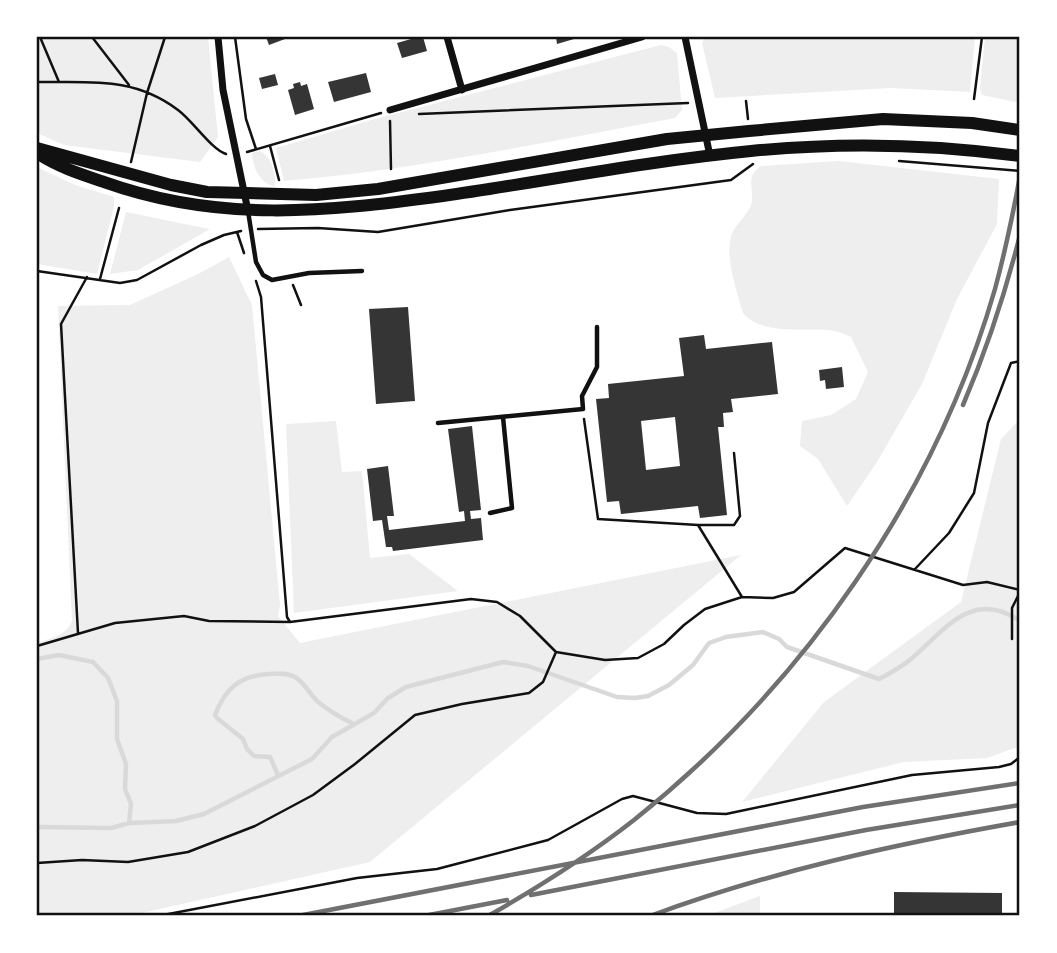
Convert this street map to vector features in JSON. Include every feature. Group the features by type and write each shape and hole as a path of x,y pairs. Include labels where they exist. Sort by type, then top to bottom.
{"main road":[{"path":"37,150 207,192 316,195 360,192 667,139 706,135 883,119 972,123 1020,130"},
{"path":"37,150 55,165 135,193 173,202 280,212 357,208 752,151 834,145 907,147 1020,156"}],"street":[{"path":"218,37 223,90 248,211"},
{"path":"447,37 462,90"},
{"path":"390,110 642,37"},
{"path":"685,37 710,156"}],"lane":[{"path":"248,211 256,262 263,275 272,280 309,273 362,271"},
{"path":"438,423 583,409 582,396 597,367 597,327"},
{"path":"490,513 512,508 503,417"}],"path":[{"path":"40,37 59,82"},
{"path":"92,37 129,85"},
{"path":"131,165 147,93 165,37"},
{"path":"235,37 244,110 256,149 390,110 408,114 687,103"},
{"path":"974,99 982,37"},
{"path":"37,82 129,85 178,110 195,124 218,150 237,155"},
{"path":"390,110 391,169"},
{"path":"270,146 280,184"},
{"path":"888,160 1020,171"},
{"path":"37,271 120,284 137,280 201,245 237,232 318,228 378,232 510,210 730,180 753,164"},
{"path":"100,279 119,208"},
{"path":"237,232 245,256"},
{"path":"78,633 61,324 87,277"},
{"path":"289,278 301,305"},
{"path":"255,279 261,296 289,622"},
{"path":"915,569 949,533 974,493 988,423 1001,385 1011,363 1020,361"},
{"path":"583,409 598,519 734,525 740,516 734,453"},
{"path":"698,525 742,597"},
{"path":"37,646 115,623 184,616 209,621 289,622 471,599 497,602 520,615 556,652 605,660 638,658 664,644 705,609 742,597 773,598 794,592 845,548 963,585 987,582 1020,591 1012,608 1012,639"},
{"path":"37,863 82,860 128,862 188,852 255,826 313,795 415,715 529,693 543,682 556,652"},
{"path":"158,916 357,877 437,869 548,840 622,799 633,796 697,813 726,814 912,775 999,767 1011,764 1020,757"}],"shaded area":[{"path":"37,37 208,37 218,137 200,162 64,145 37,133"},
{"path":"705,37 975,37 970,92 891,88 715,98 702,43"},
{"path":"985,37 1020,37 1020,103 982,95 980,88"},
{"path":"661,45 677,53 682,110 675,118 431,163 284,181 276,148 375,119"},
{"path":"260,151 268,157 272,166 275,186 262,179 256,169 252,153"},
{"path":"839,161 999,179 997,224 957,299 922,384 877,462 847,506 818,459 800,446 802,421 831,415 856,399 868,372 851,337 829,330 772,328 751,320 743,313 730,255 733,232 751,205 751,181 756,170 761,166"},
{"path":"37,167 75,185 114,197 114,207 97,274 37,264"},
{"path":"126,212 210,229 138,270 110,274"},
{"path":"229,257 252,305 280,605 278,616 300,643 741,555 370,862 128,916 37,916 37,643 62,633 72,621 58,306 130,305"},
{"path":"1020,419 1020,746 987,758 904,762 742,802 824,702 961,602 1001,439"},
{"path":"336,421 342,472 362,471 370,558 409,554 458,591 294,613 286,424"},
{"path":"760,896 760,916 706,916"}],"building":[{"path":"266,37 284,37 285,39 269,45"},
{"path":"423,37 427,51 402,58 397,43"},
{"path":"556,37 574,37 574,39 557,44"},
{"path":"366,73 371,92 334,102 328,82"},
{"path":"275,74 278,85 262,89 259,78"},
{"path":"300,82 301,86 307,84 314,109 295,115 288,90 294,88 293,84"},
{"path":"408,307 415,401 376,404 369,309"},
{"path":"704,335 706,349 772,342 778,394 731,399 733,412 723,413 724,427 718,427 727,515 700,518 698,506 621,514 619,501 607,502 596,399 609,398 608,384 684,376 679,338","holes":["675,417 680,466 646,470 641,421"]},
{"path":"842,367 844,387 826,389 825,380 820,381 819,370"},
{"path":"472,426 481,510 470,511 471,519 481,518 483,540 393,551 392,547 386,547 382,520 373,521 367,469 388,466 394,516 387,516 389,530 465,521 464,511 459,512 448,429"},
{"path":"894,892 1002,893 1002,916 894,916"}],"waterway":[{"path":"37,827 111,828 129,823 176,821 204,814 312,759 332,737 374,713 388,698 406,687 503,662 528,666 617,697 635,698 648,696 669,685 693,665 709,643 726,637 763,632 779,639 787,647 879,679 907,662 960,617 973,611 988,609 1003,612 1020,621"},
{"path":"37,659 59,655 93,662 108,678 117,701 117,739 126,764 125,789 131,804 129,823"},
{"path":"278,775 270,757 254,756 243,739 215,715 223,698 241,681 258,675 292,675 302,682 322,705 354,724"}],"railway":[{"path":"488,916 599,846 634,820 695,767 753,710 806,648 855,582 899,513 937,441 969,366 995,289 1020,176"},
{"path":"963,405 995,321 1020,235"},
{"path":"298,916 863,807 1020,783"},
{"path":"531,895 866,830 1020,805"},
{"path":"650,916 740,886 833,861 1020,822"},
{"path":"424,916 507,900"}]}
